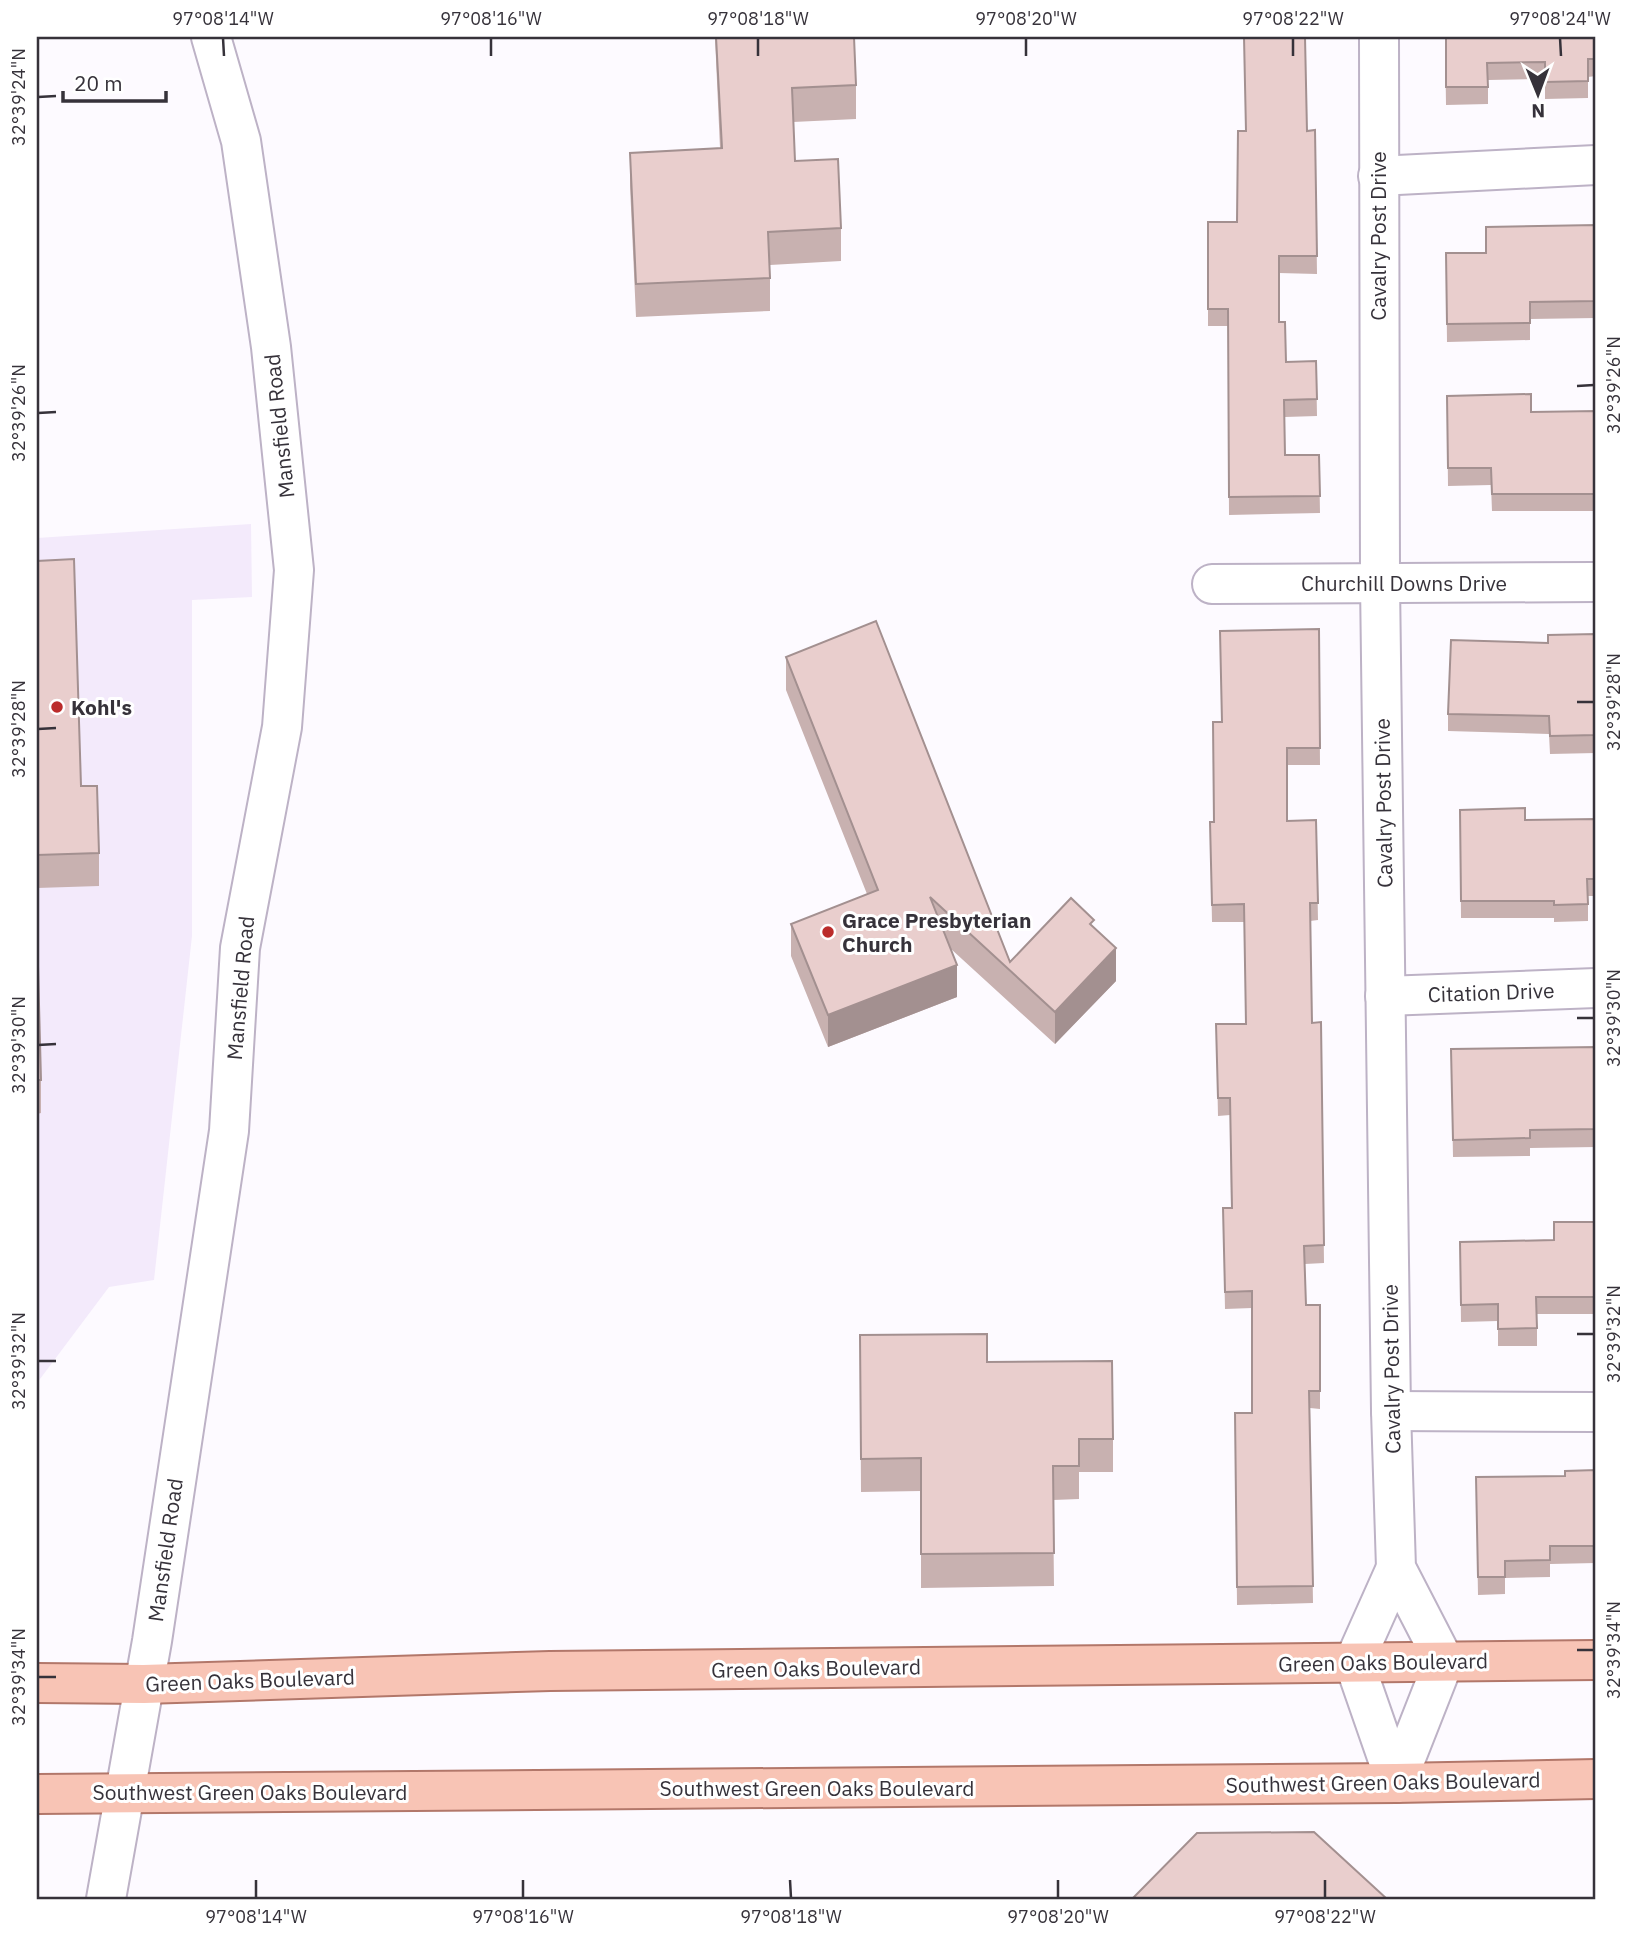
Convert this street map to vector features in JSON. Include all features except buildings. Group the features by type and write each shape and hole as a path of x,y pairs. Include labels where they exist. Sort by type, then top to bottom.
{"main road":[{"name":"Green Oaks Boulevard","path":"37,1683 144,1684 550,1671 1596,1660"},
{"name":"Southwest Green Oaks Boulevard","path":"37,1794 1596,1779"}],"street":[{"name":"Mansfield Road","path":"106,1899 144,1684 229,1130 240,948 282,727 294,570 271,347 242,141 211,37"},
{"name":"Cavalry Post Drive","path":"1379,37 1380,583 1391,1411 1396,1568 1444,1661"},
{"path":"1378,176 1596,166"},
{"name":"Churchill Downs Drive","path":"1212,584 1596,582"},
{"name":"Citation Drive","path":"1385,996 1596,988"},
{"path":"1391,1411 1596,1412"},
{"name":"Cavalry Post Drive","path":"1354,1662 1396,1568"},
{"path":"1396,1783 1444,1661"},
{"path":"1354,1662 1396,1783"}],"shaded area":[{"path":"251,524 252,597 192,600 192,936 154,1280 109,1287 37,1383 37,538"}],"place":[{"name":"Kohl's","path":"57,707"},
{"name":"Grace Presbyterian Church","path":"828,932"}]}
